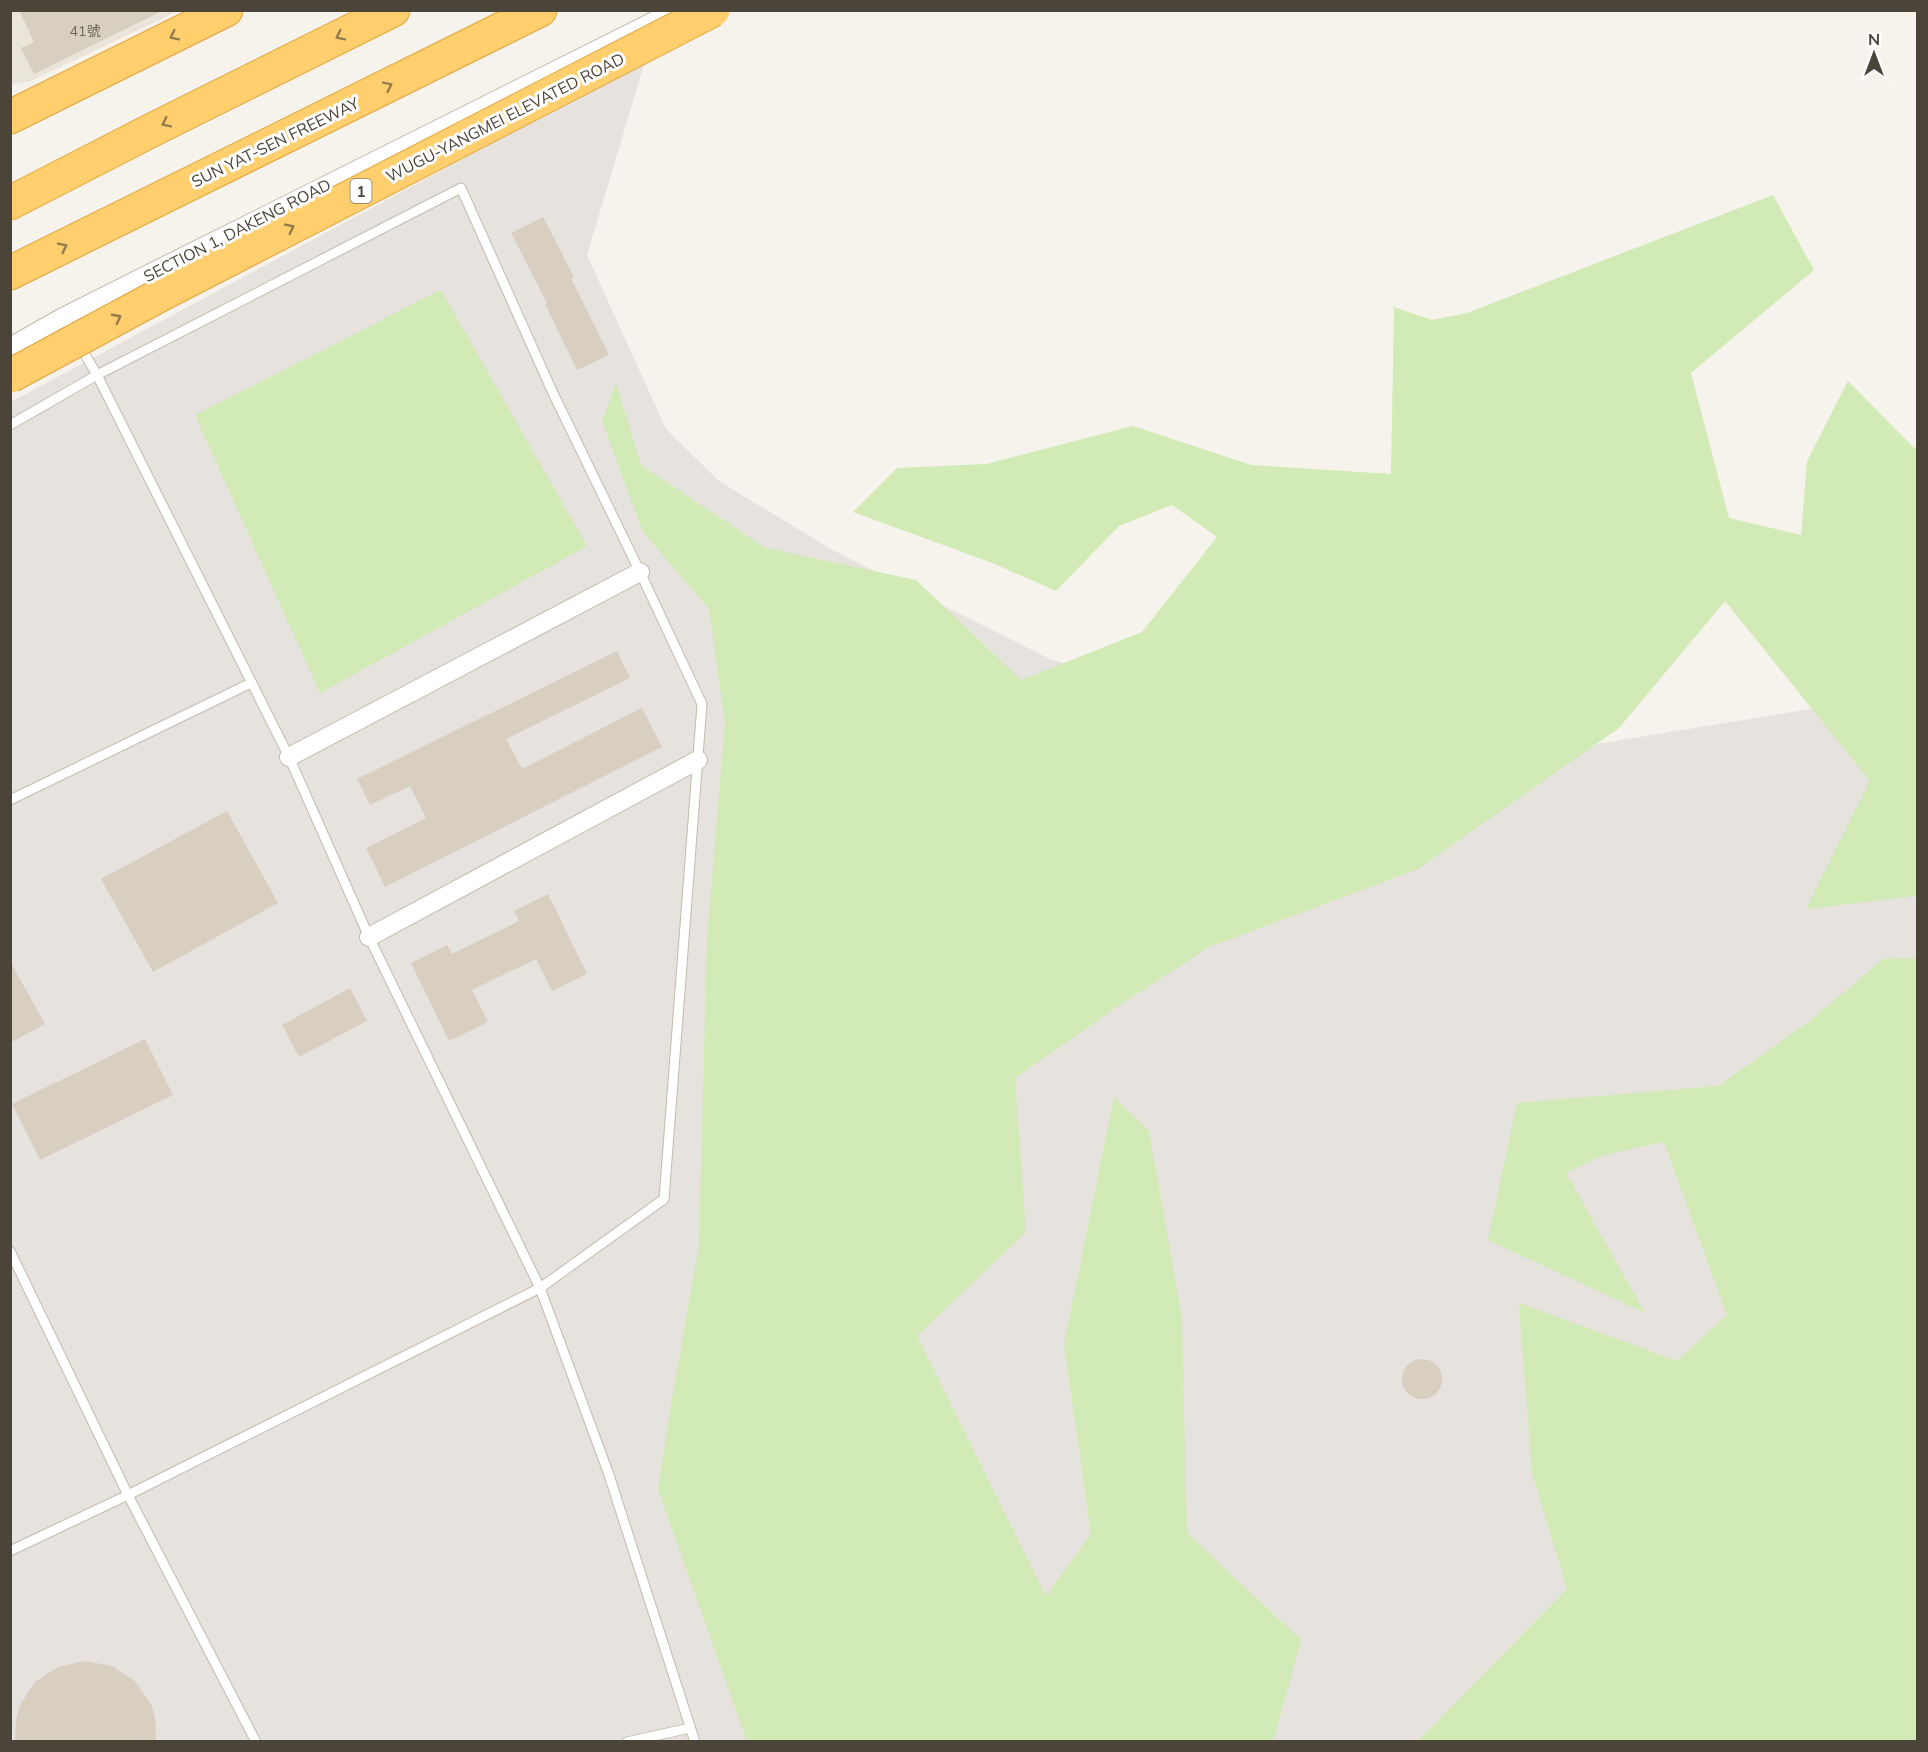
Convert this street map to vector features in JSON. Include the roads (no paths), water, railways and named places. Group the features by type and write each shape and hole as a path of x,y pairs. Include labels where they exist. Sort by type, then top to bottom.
{"highway":[{"path":"10,117 226,10"},
{"path":"10,204 150,131 393,10"},
{"name":"SUN YAT-SEN FREEWAY","path":"10,273 540,10"},
{"name":"WUGU-YANGMEI ELEVATED ROAD","path":"10,376 181,284 713,10"}],"street":[{"name":"SECTION 1, DAKENG ROAD","path":"10,347 63,317 676,10"},
{"name":"SECTION 1, DAKENG ROAD","path":"658,20 691,10"},
{"path":"289,757 640,572"},
{"path":"369,937 698,760"}],"lane":[{"path":"10,425 97,375 461,188 552,392 702,704 664,1199 540,1288 128,1495 10,1551"},
{"path":"63,317 97,375 289,757 369,937 540,1288 608,1472 695,1742"},
{"path":"10,800 251,683"},
{"path":"10,1251 128,1495 256,1742"},
{"path":"627,1742 690,1728"}]}
